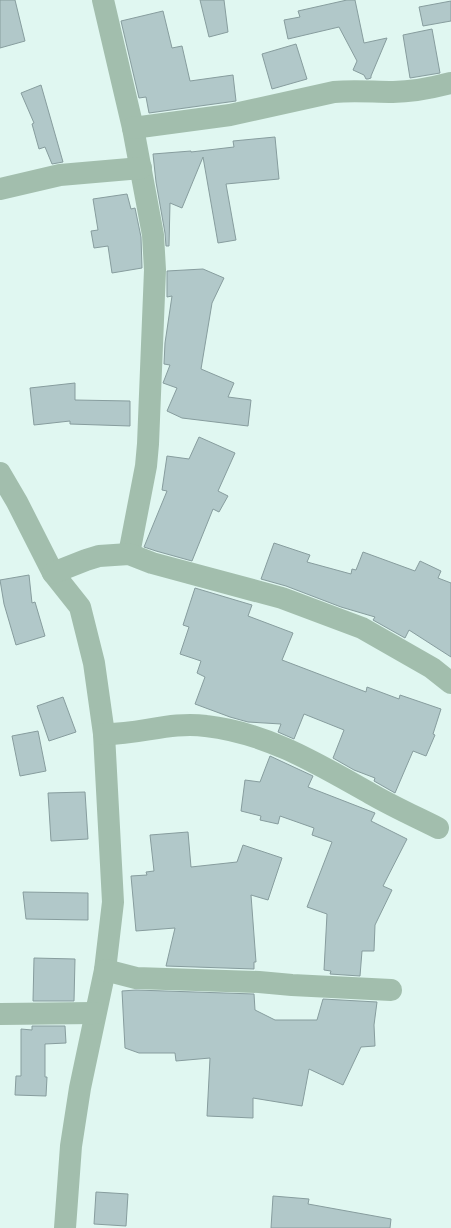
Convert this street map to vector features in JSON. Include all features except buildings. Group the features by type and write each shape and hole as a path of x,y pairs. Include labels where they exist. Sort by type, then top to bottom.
{"street":[{"path":"103,0 141,168 153,235 155,270 146,466 129,554"},
{"path":"133,128 230,115 348,90 394,92 431,88 451,83"},
{"path":"0,189 60,175 141,168"},
{"path":"0,473 9,504 53,573 80,607 94,663 104,734 113,902 105,970 80,1088 71,1146 65,1228"},
{"path":"53,573 99,556 129,554 152,563 282,598 362,628 432,668 451,683"},
{"path":"104,734 120,734 150,728 179,725 206,726 244,733 268,741 306,757 408,814 438,828"},
{"path":"105,970 136,978 259,982 391,990"},
{"path":"0,1014 95,1013"}]}
